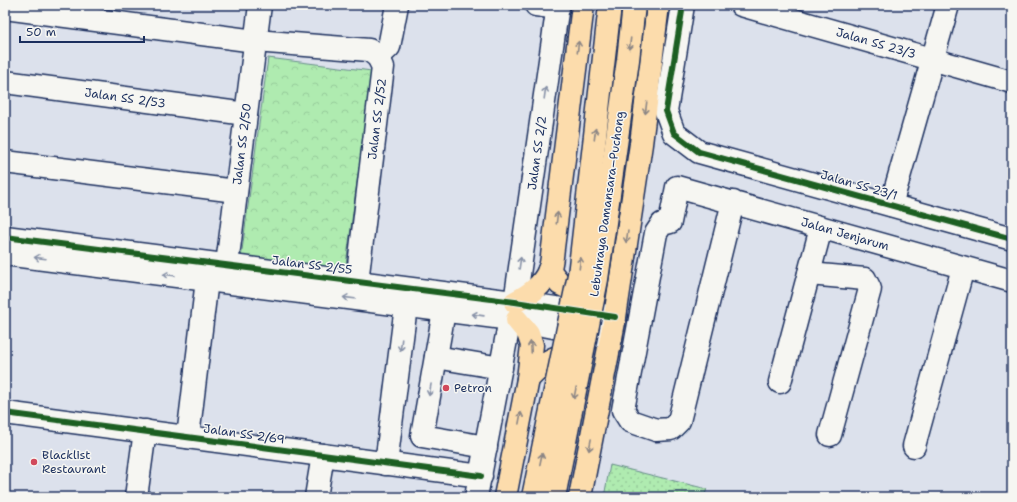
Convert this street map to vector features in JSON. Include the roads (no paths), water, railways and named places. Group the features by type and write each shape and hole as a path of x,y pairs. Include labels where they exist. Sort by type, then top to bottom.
{"highway":[{"path":"505,497 528,379 532,345 528,334 514,314 526,296 534,291 549,270 583,5"},
{"name":"Lebuhraya Damansara–Puchong","path":"533,497 579,275 610,5"},
{"name":"Lebuhraya Damansara–Puchong","path":"554,497 597,278 628,60 634,5"},
{"path":"580,497 615,316 641,144 658,5"},
{"path":"549,270 560,284 576,292 586,294 609,285 621,274"},
{"path":"528,379 543,364 562,355 574,356 582,360 603,380"}],"street":[{"name":"Jalan SS 2/50","path":"188,437 236,191 260,5"},
{"path":"5,8 255,41 369,50 378,57 389,47 397,5"},
{"path":"536,5 558,7"},
{"name":"Jalan SS 23/1","path":"683,5 666,111 674,133 699,152 1012,239"},
{"name":"Jalan SS 23/3","path":"741,5 1012,82"},
{"path":"891,205 948,5"},
{"name":"Jalan SS 2/2","path":"478,487 501,368 514,314 558,7"},
{"name":"Jalan SS 2/52","path":"358,282 382,67 378,57"},
{"name":"Jalan SS 2/53","path":"5,82 246,114"},
{"path":"5,162 236,191"},
{"name":"Jalan Jenjarum","path":"733,202 679,421 671,429 656,430 630,421 623,410 656,233 662,224 670,222 677,187 733,202 1012,281"},
{"path":"780,382 821,228"},
{"name":"Jalan SS 2/55","path":"5,237 219,276 444,311 615,316"},
{"name":"Jalan SS 2/55","path":"5,254 219,276 358,282 514,314 611,338"},
{"path":"914,446 964,268"},
{"path":"809,274 865,279 870,289 830,434"},
{"path":"386,464 406,306"},
{"path":"444,311 422,436 486,447"},
{"path":"436,357 501,368"},
{"name":"Jalan SS 2/69","path":"5,413 386,464 478,487"},
{"path":"136,497 145,431"},
{"path":"316,497 323,455"}],"place":[{"name":"Petron","path":"446,388"},
{"name":"Blacklist Restaurant","path":"34,462"}]}
